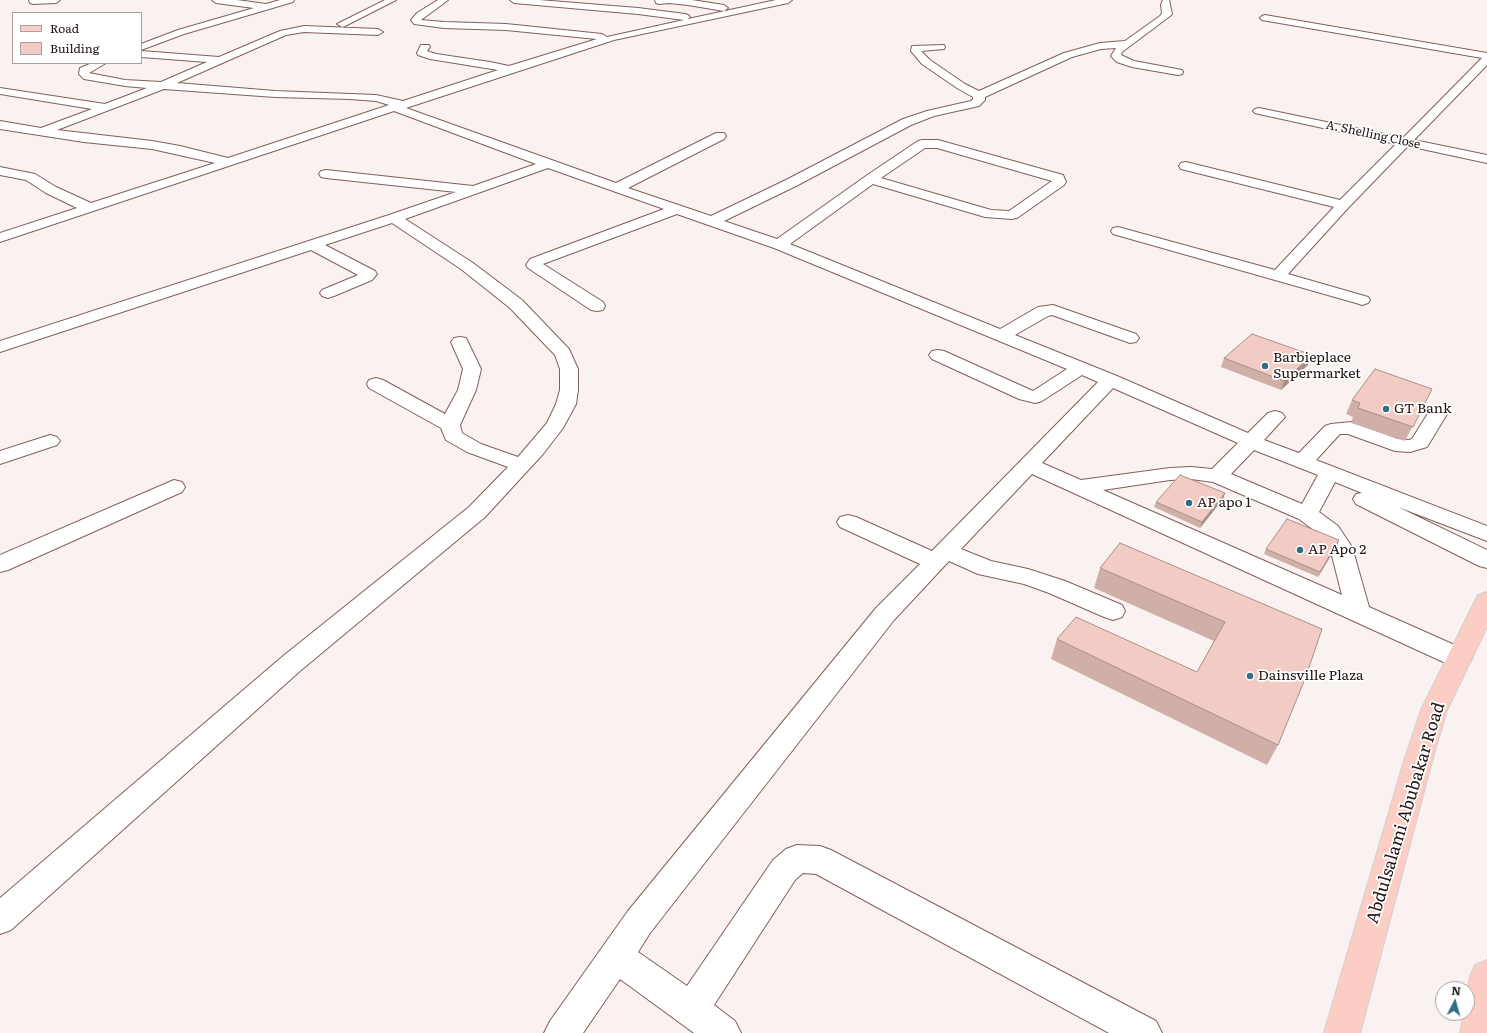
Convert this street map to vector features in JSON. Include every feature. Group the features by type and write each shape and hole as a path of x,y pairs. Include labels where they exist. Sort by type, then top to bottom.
{"main road":[{"name":"Abdulsalami Abubakar Road","path":"1342,1033 1418,761 1434,710 1487,600"},
{"path":"1478,1033 1487,977"}],"street":[{"path":"33,1 56,0"},
{"path":"216,0 269,6"},
{"path":"142,47 181,32 290,0"},
{"path":"342,24 392,0"},
{"path":"444,0 420,15 416,20 417,22 444,25 523,29 612,38"},
{"path":"514,0 554,2 598,8 665,14 694,19"},
{"path":"598,8 612,0"},
{"path":"638,11 651,4 664,0 688,2 736,10"},
{"path":"0,238 398,105 612,38 694,19 788,0"},
{"path":"1166,1 1165,5 1167,14 1126,44 1118,51 1116,56 1121,60 1132,64 1178,72"},
{"path":"523,29 554,2"},
{"path":"1265,18 1487,56"},
{"path":"7,138 39,130 162,86 222,61 270,38 295,30 304,29 378,32"},
{"path":"940,47 913,44 916,51 926,62 961,86 979,95"},
{"path":"979,95 1068,55 1100,46 1126,44"},
{"path":"425,47 422,53 442,59 490,65 508,70"},
{"path":"142,54 222,61"},
{"path":"1278,276 1343,205 1407,142 1487,59"},
{"path":"99,64 84,70 84,74 88,77 106,80 162,86 275,94 376,98 398,105 548,164 779,245 1110,380 1252,442 1487,534"},
{"path":"0,91 105,107"},
{"path":"713,221 791,183 907,122 931,113 975,104 979,95"},
{"name":"A. Shelling Close","path":"1259,111 1487,159"},
{"path":"907,122 930,128"},
{"path":"0,125 84,138 180,150 228,162"},
{"path":"617,188 720,136"},
{"path":"779,245 871,179 922,144 931,143 1053,176 1058,178 1059,182 1012,215 1003,215 990,214 871,179"},
{"path":"0,347 394,218 548,164"},
{"path":"1186,166 1343,205"},
{"path":"0,171 30,176 51,190 89,208"},
{"path":"326,174 474,190"},
{"path":"597,306 534,265 535,262 678,209"},
{"path":"0,919 285,669 477,512 536,450 556,424 566,404 569,390 569,369 563,353 516,304 467,266 394,218"},
{"path":"1118,231 1362,300"},
{"path":"313,245 368,274 366,277 328,293"},
{"path":"1001,336 1044,311 1053,310 1130,338"},
{"path":"460,342 472,369 466,390 450,425 453,436 474,448 522,465"},
{"path":"938,355 1026,395 1034,397 1081,368"},
{"path":"562,1033 639,922 885,614 1110,380"},
{"path":"376,384 450,425"},
{"path":"1303,461 1332,430 1338,428 1351,428 1395,445 1410,446 1420,443 1437,414"},
{"path":"1217,476 1252,442 1275,416"},
{"path":"0,458 50,441"},
{"path":"1252,442 1325,480 1487,560"},
{"path":"1029,465 1459,658"},
{"path":"1079,487 1170,474 1191,473 1217,476 1307,514 1330,531 1341,547 1358,612"},
{"path":"1307,514 1325,480"},
{"path":"0,564 174,487"},
{"path":"848,522 941,556 1028,577 1057,587 1113,611"},
{"path":"691,1010 784,870 797,859 820,860 1144,1033"},
{"path":"616,956 723,1033"}],"building":[{"name":"Barbieplace Supermarket","path":"1252,334 1312,355 1284,381 1224,358"},
{"name":"GT Bank","path":"1375,369 1432,389 1413,427 1358,408 1360,403 1352,400"},
{"name":"AP apo 1","path":"1180,475 1225,493 1202,522 1156,502"},
{"name":"AP Apo 2","path":"1287,519 1339,540 1320,572 1266,549"},
{"path":"1120,543 1322,629 1305,679 1278,745 1057,639 1076,617 1197,672 1225,622 1100,568"}],"place":[{"name":"Barbieplace Supermarket","path":"1265,366"},
{"name":"GT Bank","path":"1386,409"},
{"name":"AP apo 1","path":"1189,503"},
{"name":"AP Apo 2","path":"1300,550"},
{"name":"Dainsville Plaza","path":"1250,676"}]}
